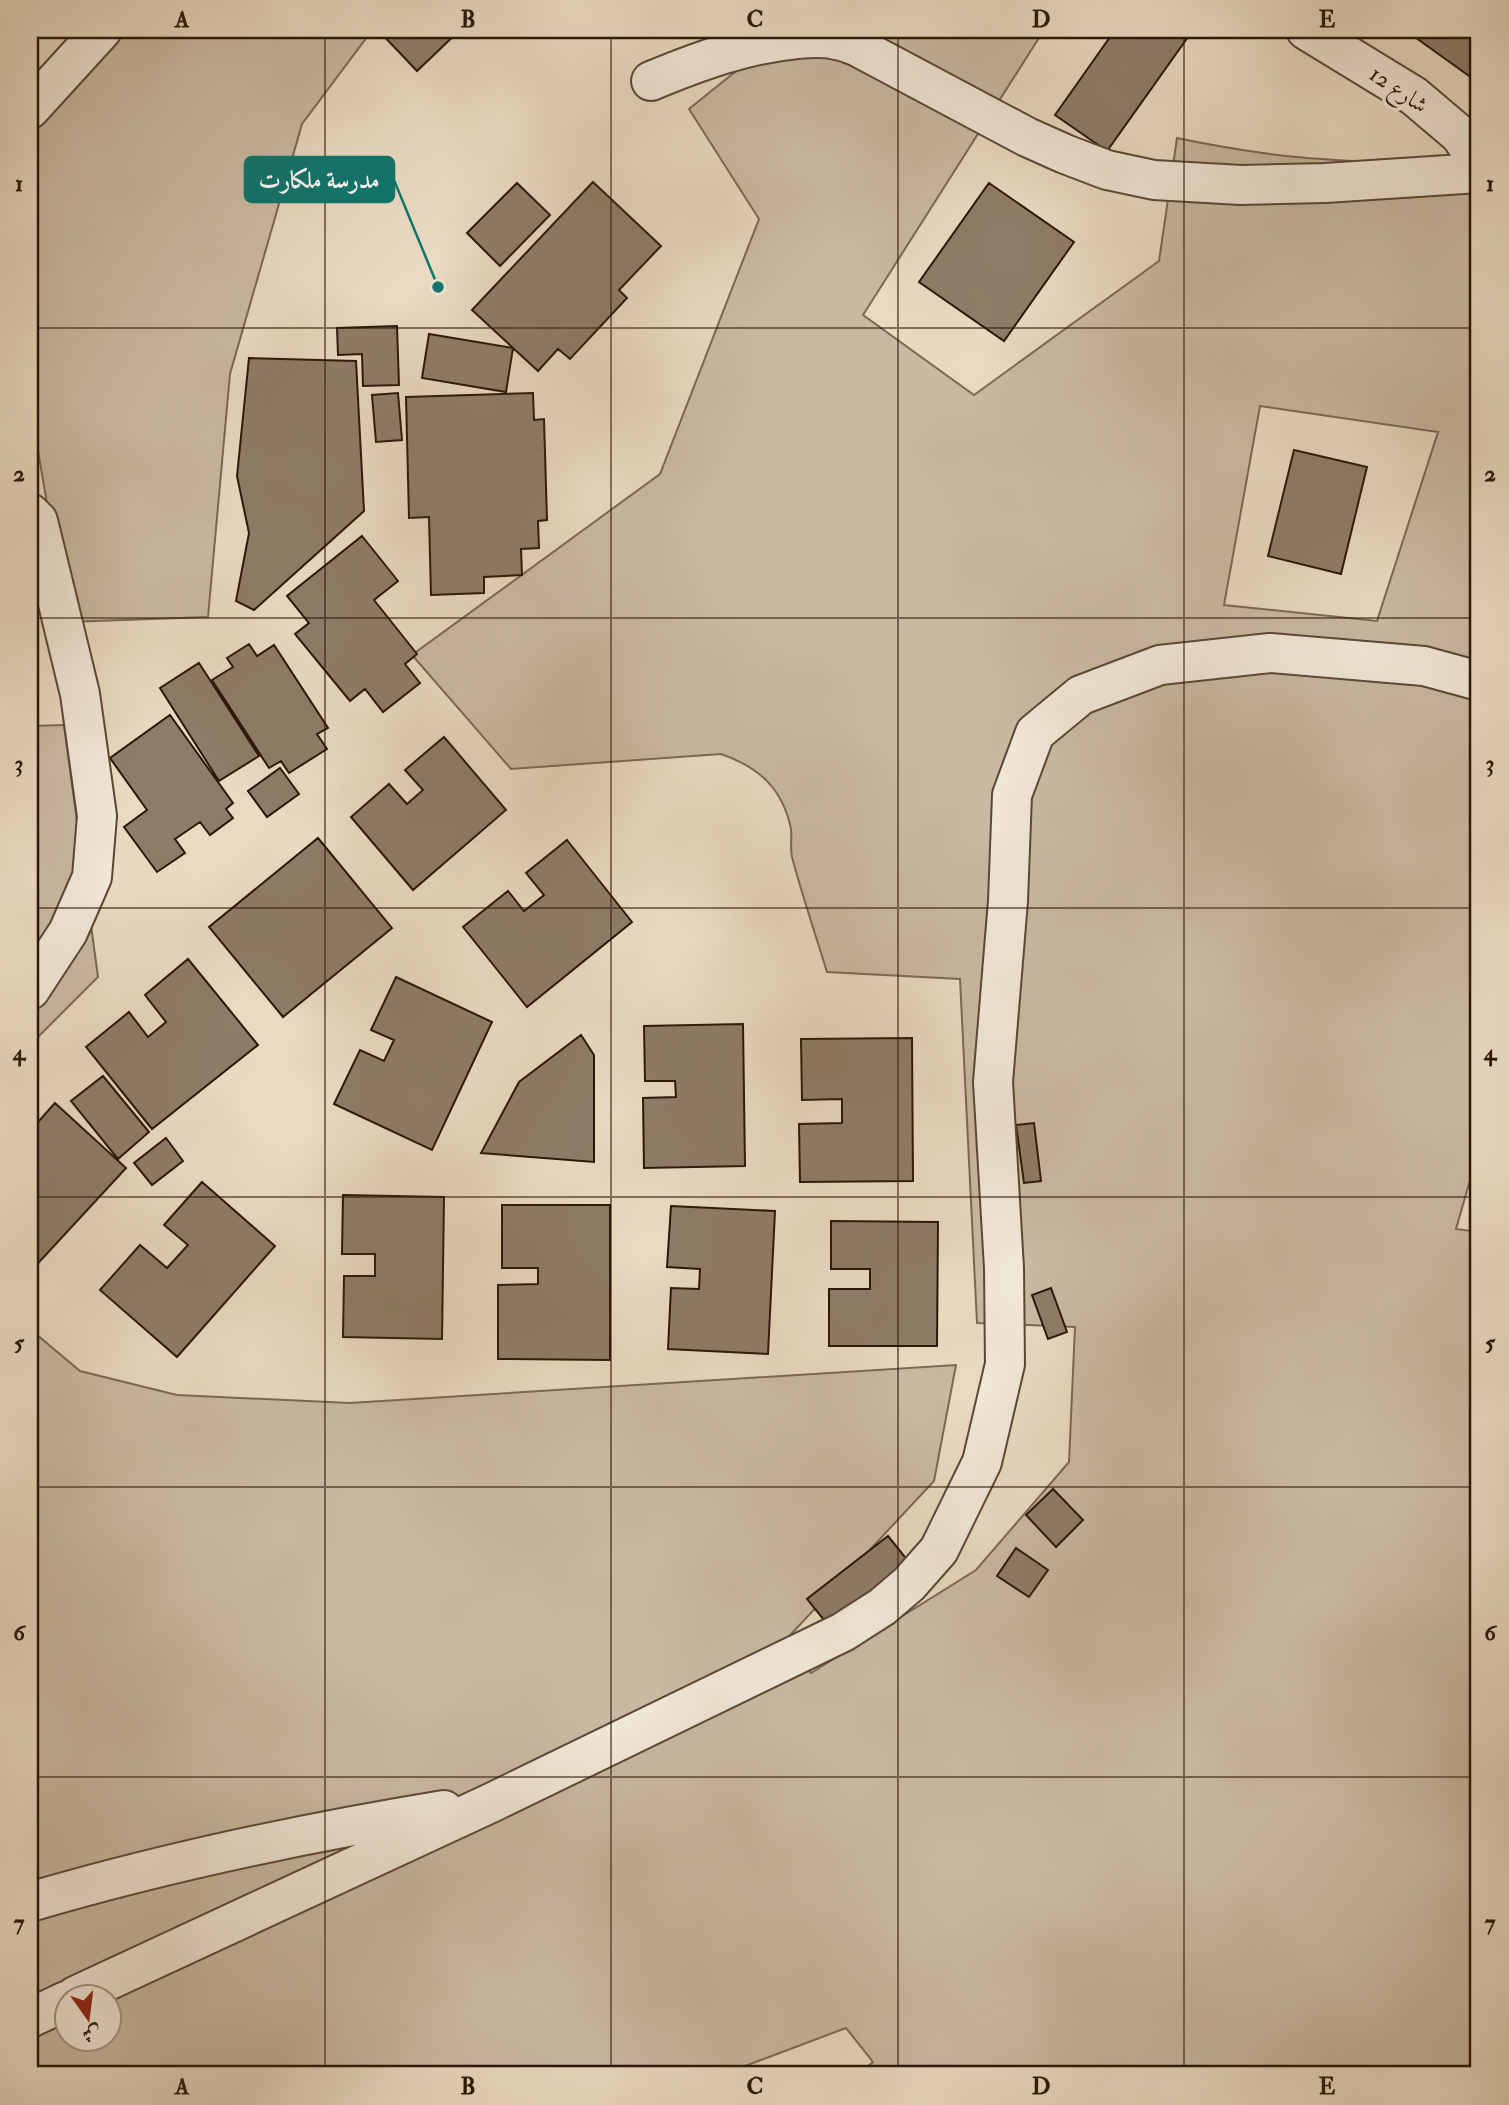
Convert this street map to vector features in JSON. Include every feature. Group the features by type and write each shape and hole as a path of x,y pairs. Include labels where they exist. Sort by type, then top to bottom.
{"street":[{"path":"30,110 102,30"},
{"name":"شارع 12","path":"1306,30 1414,96 1460,135 1479,163"},
{"path":"651,81 730,51 771,42 834,39 856,46 1027,137 1065,154 1107,170 1154,180 1241,185 1325,183 1479,173"},
{"path":"30,513 38,521 80,694 97,816 92,877 68,932 30,990"},
{"path":"107,1982 492,1802 843,1632 882,1607 909,1584 939,1549 982,1462 1005,1364 1004,1268 993,1082 1008,901 1012,795 1035,733 1081,695 1160,665 1270,653 1424,666 1479,681"},
{"path":"30,1902 116,1877 297,1835 492,1802"},
{"path":"30,2018 52,2008"}],"shaded area":[{"path":"81,30 368,30 370,33 302,124 230,374 208,617 67,622 32,415 30,416 30,89"},
{"path":"787,30 1044,30 863,315 974,395 1159,261 1177,138 1304,158 1400,161 1479,157 1479,1149 1456,1229 1479,1232 1479,2075 857,2075 873,2062 846,2028 721,2075 30,2075 30,1329 80,1371 177,1395 350,1403 956,1365 934,1481 781,1645 811,1673 976,1570 1069,1462 1075,1327 977,1323 960,979 827,972 792,857 791,829 782,802 767,781 747,766 721,754 511,769 412,655 660,474 759,219 689,109","holes":["1260,406 1438,432 1377,621 1224,605"]},
{"path":"64,725 98,977 30,1045 30,726"}],"building":[{"path":"378,30 460,30 417,71"},
{"path":"1115,30 1193,30 1107,151 1055,115"},
{"path":"1320,30 1367,30 1352,52"},
{"path":"1405,30 1479,30 1479,83"},
{"path":"593,182 661,246 619,290 627,298 570,359 558,349 538,371 472,310"},
{"path":"517,183 550,215 500,266 467,233"},
{"path":"989,183 1074,242 1004,341 919,282"},
{"path":"397,326 399,385 363,386 362,354 338,355 337,328"},
{"path":"429,334 513,348 506,392 422,378"},
{"path":"249,358 356,361 364,511 254,610 236,601 249,533 237,476"},
{"path":"398,393 402,440 376,442 372,395"},
{"path":"533,393 534,420 544,419 547,520 538,521 539,548 521,549 522,575 484,577 484,593 431,595 429,517 409,518 406,397"},
{"path":"1294,450 1367,467 1341,574 1268,556"},
{"path":"362,536 398,581 374,600 417,654 405,664 420,683 383,712 365,689 350,701 295,634 309,623 287,596"},
{"path":"249,644 257,656 274,645 328,728 317,734 327,749 289,773 281,761 269,768 212,680 233,667 227,658"},
{"path":"199,663 259,756 219,781 160,688"},
{"path":"170,715 233,803 226,809 233,818 210,835 200,822 175,839 185,853 157,872 124,827 147,810 110,758"},
{"path":"444,737 506,810 413,890 351,817 389,784 407,804 423,790 405,770"},
{"path":"280,768 299,794 267,817 248,791"},
{"path":"318,838 392,928 283,1017 209,927"},
{"path":"567,840 632,922 527,1007 463,927 508,891 524,911 544,895 526,873"},
{"path":"188,959 258,1045 152,1129 86,1047 129,1012 148,1037 166,1022 145,995"},
{"path":"396,977 492,1022 432,1150 334,1104 360,1050 384,1061 394,1040 371,1030"},
{"path":"743,1024 745,1166 644,1168 643,1098 676,1097 675,1081 645,1081 644,1026"},
{"path":"581,1035 594,1055 594,1162 481,1153 519,1082"},
{"path":"912,1038 913,1181 800,1182 799,1124 842,1123 842,1099 802,1100 801,1039"},
{"path":"103,1076 149,1132 118,1159 71,1101"},
{"path":"55,1103 126,1168 30,1272 30,1175 35,1170 30,1165 30,1131"},
{"path":"1034,1123 1041,1181 1024,1183 1016,1125"},
{"path":"166,1138 183,1161 152,1185 134,1163"},
{"path":"202,1182 275,1246 177,1357 100,1290 140,1245 167,1268 188,1245 164,1225"},
{"path":"343,1195 444,1197 442,1339 343,1337 344,1276 375,1276 375,1254 342,1254"},
{"path":"502,1205 610,1205 610,1360 498,1359 498,1285 538,1284 538,1268 502,1268"},
{"path":"671,1206 775,1211 768,1354 668,1349 671,1288 699,1289 700,1269 667,1267"},
{"path":"831,1221 938,1222 937,1346 829,1346 829,1289 870,1289 870,1269 831,1269"},
{"path":"1051,1288 1067,1332 1048,1339 1032,1295"},
{"path":"1053,1489 1083,1520 1056,1547 1026,1515"},
{"path":"888,1536 913,1567 832,1630 807,1599"},
{"path":"1016,1548 1048,1570 1029,1597 997,1576"}],"place":[{"name":"مدرسة ملكارت","path":"438,287"}]}
